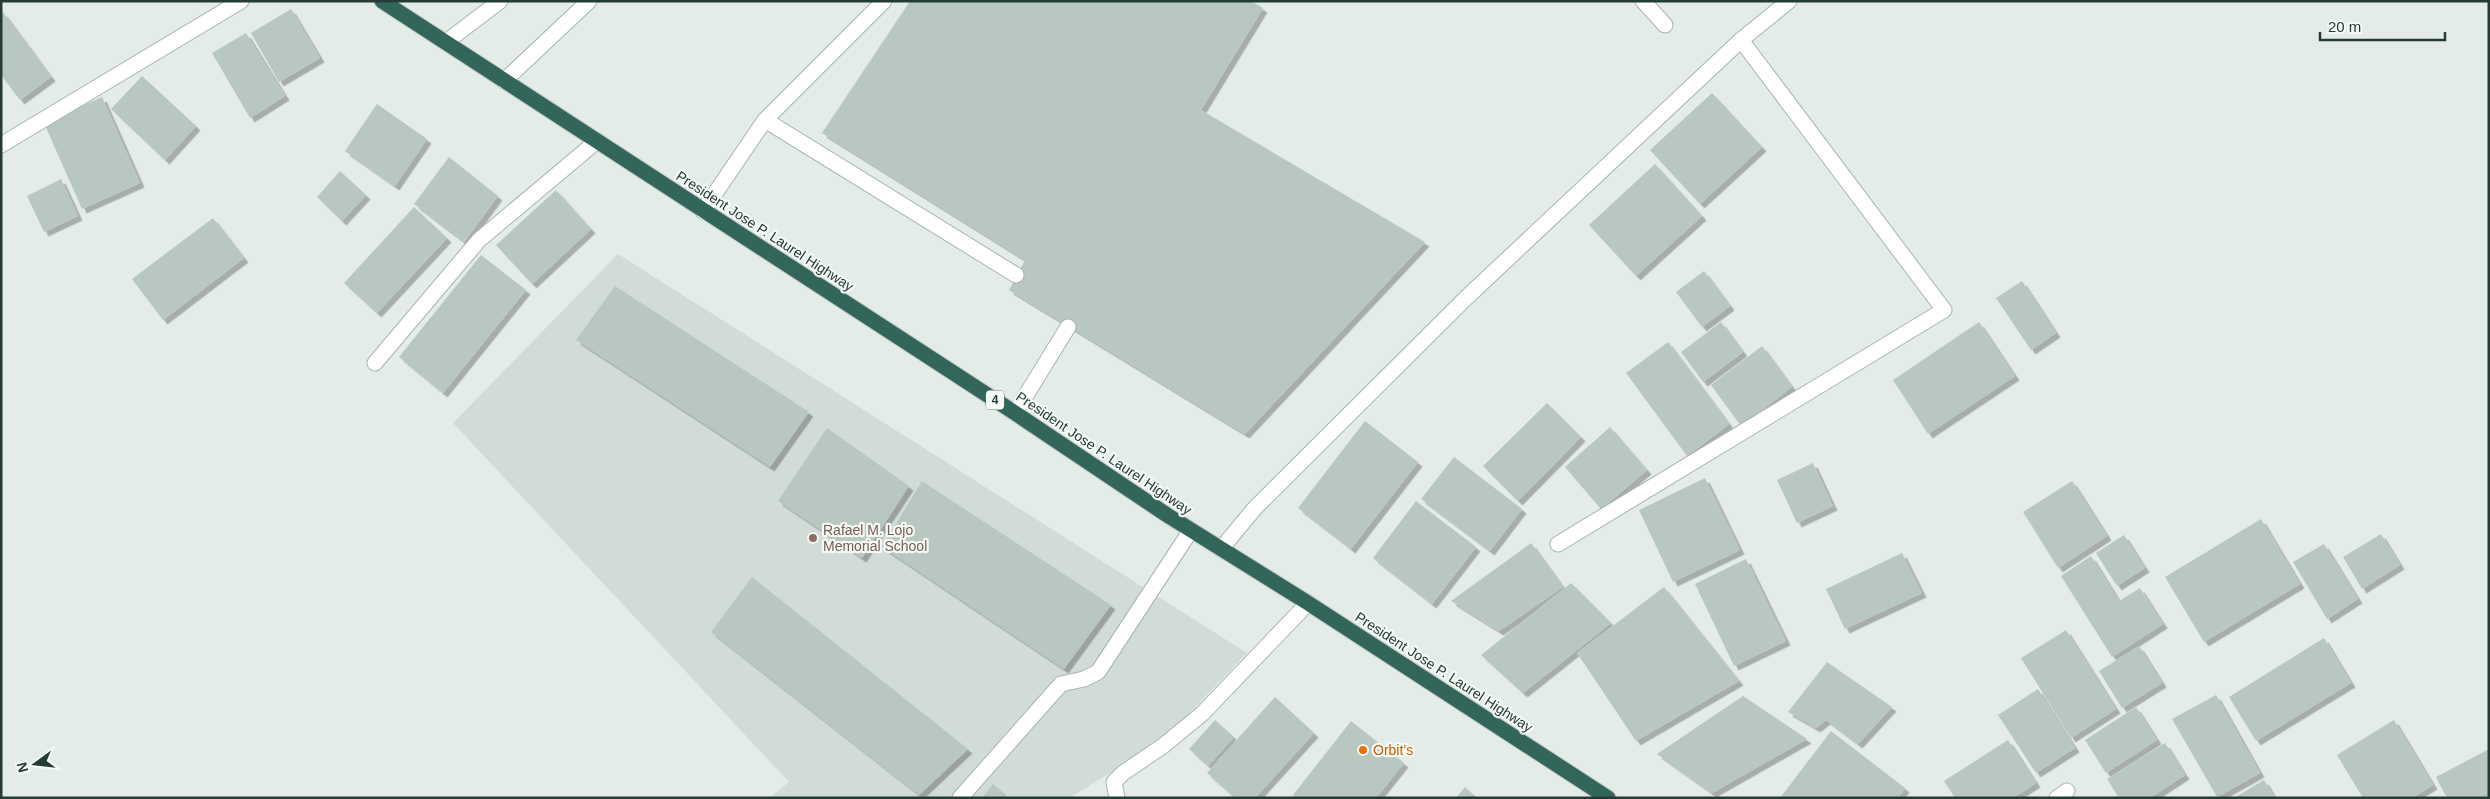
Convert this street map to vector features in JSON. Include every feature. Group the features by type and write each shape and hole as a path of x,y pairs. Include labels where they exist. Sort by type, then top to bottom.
{"highway":[{"name":"President Jose P. Laurel Highway","path":"382,1 1015,413 1191,530 1308,603 1608,798"}],"street":[{"path":"1,145 241,1"},
{"path":"446,42 500,1"},
{"path":"504,81 589,1"},
{"path":"703,211 765,120 884,1"},
{"path":"1643,1 1666,25"},
{"path":"1221,549 1255,508 1466,298 1741,40 1789,1"},
{"path":"1558,544 1944,310 1741,40"},
{"path":"765,120 1016,275"},
{"path":"375,363 479,240 597,141"},
{"path":"1015,413 1068,327"},
{"path":"960,798 1061,684 1084,679 1098,672 1191,530"},
{"path":"1117,798 1114,782 1123,773 1163,746 1203,713 1308,603"}],"shaded area":[{"name":"Rafael M. Lojo Memorial School","path":"618,254 1247,653 1163,741 1069,798 769,798 789,782 453,423"}],"building":[{"path":"910,1 1251,1 1263,8 1201,110 1425,242 1245,434 1009,290 1025,260 822,133"},
{"path":"291,9 320,58 279,82 251,33"},
{"path":"3,12 51,77 20,100 1,75 1,14"},
{"path":"246,33 285,96 250,118 212,53"},
{"path":"142,76 196,126 165,160 111,109"},
{"path":"1712,93 1762,147 1700,204 1650,150"},
{"path":"102,97 140,183 82,209 44,123"},
{"path":"377,104 427,139 395,186 345,151"},
{"path":"449,157 498,196 464,242 414,204"},
{"path":"1655,164 1702,216 1636,276 1589,225"},
{"path":"340,171 366,195 342,221 317,197"},
{"path":"61,179 78,216 44,232 27,196"},
{"path":"556,190 591,229 532,284 496,245"},
{"path":"414,207 447,238 377,313 344,283"},
{"path":"213,218 244,258 163,320 132,279"},
{"path":"481,255 526,290 443,393 399,357"},
{"path":"1704,271 1730,306 1702,327 1676,292"},
{"path":"2022,281 2056,333 2031,350 1996,298"},
{"path":"615,286 809,412 770,467 576,340"},
{"path":"1721,322 1743,352 1703,382 1681,352"},
{"path":"1979,322 2015,376 1928,434 1893,380"},
{"path":"1668,342 1729,424 1687,456 1626,373"},
{"path":"1762,346 1792,387 1741,426 1711,385"},
{"path":"1547,403 1581,437 1518,501 1483,466"},
{"path":"1365,421 1418,462 1351,549 1298,508"},
{"path":"1610,427 1647,470 1601,509 1565,467"},
{"path":"827,428 909,486 862,558 778,501"},
{"path":"1454,457 1522,509 1490,551 1421,499"},
{"path":"1813,463 1833,506 1797,523 1777,480"},
{"path":"1705,478 1740,550 1673,582 1639,510"},
{"path":"922,481 1111,605 1064,669 882,547"},
{"path":"2072,481 2107,536 2058,568 2023,512"},
{"path":"1416,501 1476,547 1432,604 1373,558"},
{"path":"2261,519 2300,584 2204,642 2165,577"},
{"path":"2381,534 2400,565 2362,589 2343,557"},
{"path":"2124,535 2145,568 2117,586 2096,553"},
{"path":"1531,543 1563,587 1499,631 1451,601"},
{"path":"2324,544 2358,599 2327,619 2293,562"},
{"path":"1902,553 1922,593 1845,629 1826,589"},
{"path":"2091,556 2119,601 2140,588 2163,624 2112,657 2061,576"},
{"path":"1746,559 1786,641 1734,666 1695,584"},
{"path":"752,577 968,749 919,795 711,632"},
{"path":"1571,583 1611,623 1523,693 1481,655"},
{"path":"1664,587 1739,681 1636,741 1577,653"},
{"path":"2066,630 2116,709 2071,738 2021,658"},
{"path":"2324,638 2351,683 2256,741 2229,697"},
{"path":"2139,646 2162,683 2122,708 2099,671"},
{"path":"1827,662 1892,707 1858,744 1826,720 1816,728 1788,712"},
{"path":"2038,689 2075,748 2036,773 1998,715"},
{"path":"2216,695 2260,773 2217,797 2172,719"},
{"path":"1743,696 1807,739 1712,793 1657,754"},
{"path":"1275,697 1314,733 1255,798 1235,798 1207,773"},
{"path":"2136,707 2157,740 2106,773 2085,740"},
{"path":"1215,720 1234,737 1208,766 1189,749"},
{"path":"2394,720 2433,785 2412,798 2363,798 2337,755"},
{"path":"1351,721 1404,763 1376,798 1296,798 1293,795"},
{"path":"1831,731 1905,788 1898,798 1780,798"},
{"path":"2008,740 2036,783 2013,798 1955,798 1944,781"},
{"path":"2165,743 2185,775 2150,798 2119,798 2107,779"},
{"path":"2489,749 2489,798 2447,798 2436,777"},
{"path":"2264,780 2275,798 2234,798"},
{"path":"993,784 1009,798 982,798"},
{"path":"1465,787 1477,798 1456,798"}],"place":[{"name":"Rafael M. Lojo Memorial School","path":"813,538"},
{"name":"Orbit’s","path":"1363,750"}]}
